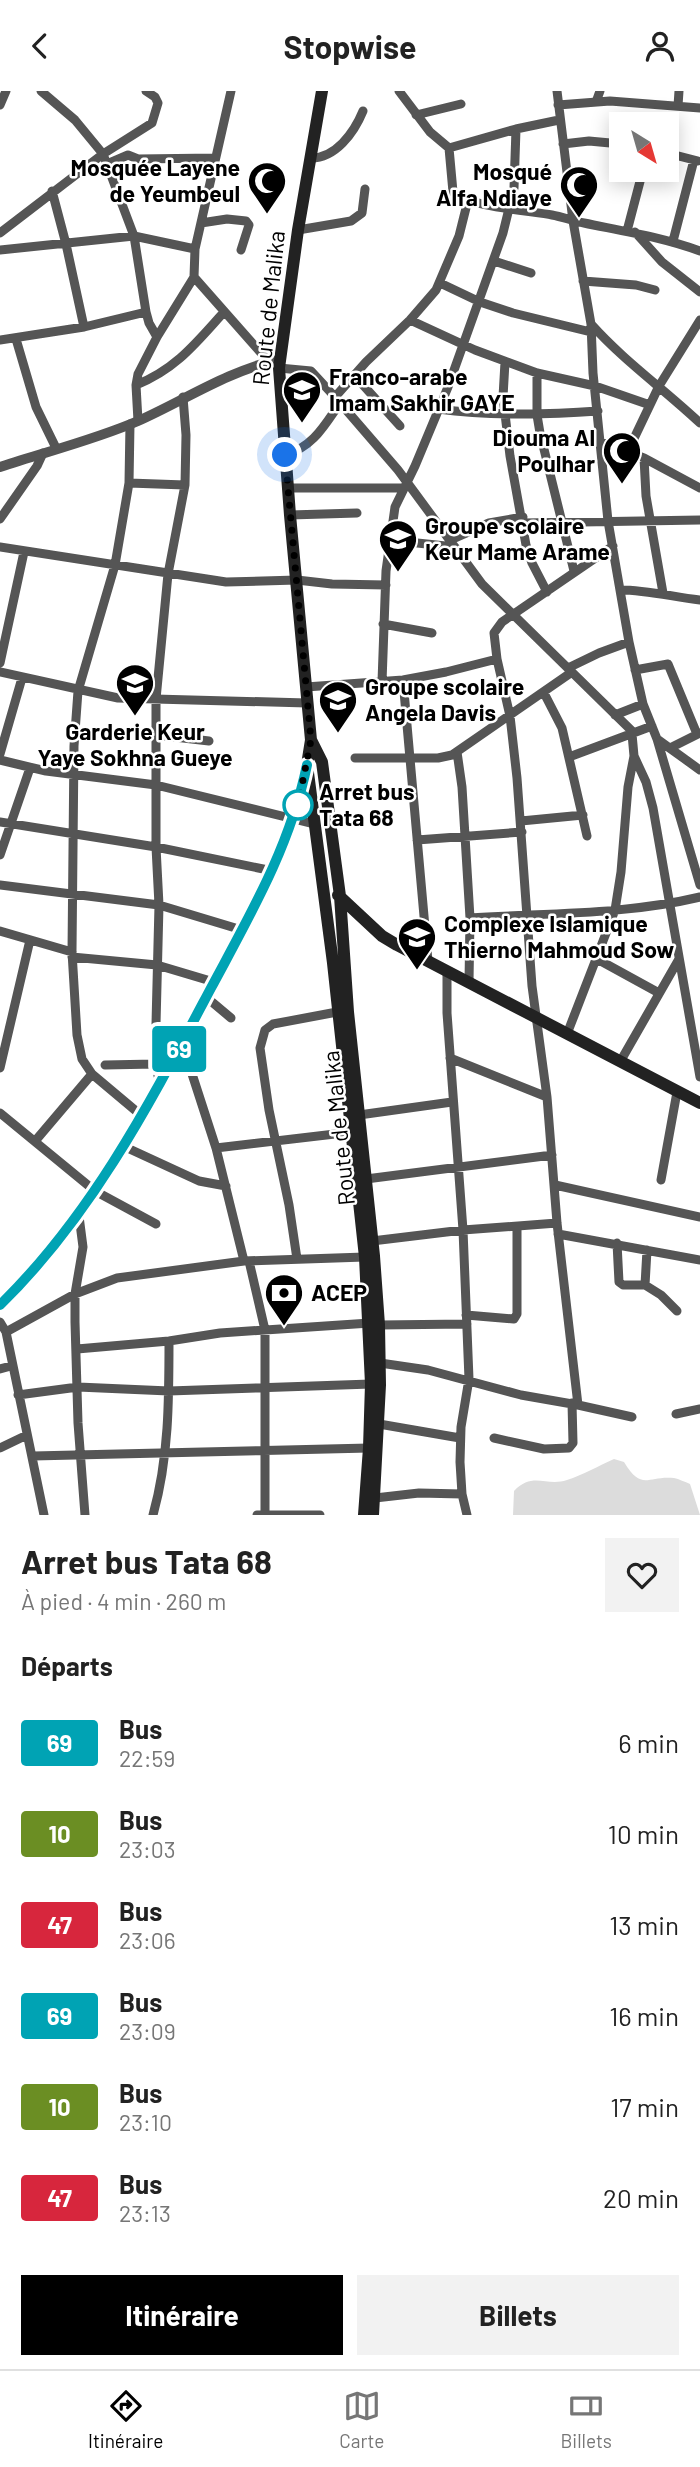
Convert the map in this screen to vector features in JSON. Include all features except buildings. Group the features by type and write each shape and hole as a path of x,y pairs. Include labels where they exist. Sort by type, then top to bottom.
{"main road":[{"name":"Route de Malika","path":"322,91 276,363 311,740 307,765 380,1363 373,1515"},
{"name":"Route de Malika","path":"311,740 322,762 340,896 348,1011 372,1241 374,1324 364,1515"},
{"path":"324,887 340,896 382,936 700,1103"}],"street":[{"path":"0,105 6,91"},
{"path":"41,91 75,120 103,154 134,236 146,312 157,337"},
{"path":"0,233 103,154 152,123 158,103 155,97 146,91"},
{"path":"142,1116 92,1074 79,1049 72,955 74,746 78,691 115,565 129,483 136,385 142,364 194,277 195,249 231,91"},
{"path":"398,91 416,115 449,148 453,192 456,195 468,200 673,241 700,251"},
{"path":"557,91 573,221 591,328 608,521 629,642 643,703 657,739 700,885"},
{"path":"596,102 600,91"},
{"path":"610,101 620,91"},
{"path":"678,106 679,91"},
{"path":"558,105 610,101 700,108"},
{"path":"416,115 461,104"},
{"path":"310,158 320,159 333,152 351,134 363,111"},
{"path":"449,148 559,120"},
{"path":"382,682 389,540 395,507 438,409 494,261 510,208 516,166 516,129"},
{"path":"563,144 609,142"},
{"path":"107,164 128,155 138,159 215,158"},
{"path":"673,241 697,161 679,156"},
{"path":"631,232 640,182"},
{"path":"298,230 358,218 362,213 365,189"},
{"path":"52,191 84,327"},
{"path":"285,455 302,448 317,436 354,375 432,297 459,236 468,200"},
{"path":"201,223 227,219 246,221 249,225 242,250"},
{"path":"631,232 700,292"},
{"path":"0,250 134,236 195,249"},
{"path":"494,261 531,273"},
{"path":"194,277 224,312 276,363"},
{"path":"583,281 636,285 654,291"},
{"path":"440,283 480,302 513,313 591,328 699,420"},
{"path":"0,340 84,327 146,312"},
{"path":"136,385 173,366 224,312"},
{"path":"410,320 505,362 537,373 595,386 650,405"},
{"path":"628,451 659,386 700,320"},
{"path":"16,339 36,407 56,448"},
{"path":"505,362 505,414 510,456 529,553 547,592"},
{"path":"0,467 134,422 228,376 276,363 311,371 338,400 482,584 633,733 634,756 628,787 615,910 567,1034"},
{"path":"537,373 537,415 574,571"},
{"path":"354,375 400,426"},
{"path":"160,1083 155,1064 159,905 156,847 156,699 168,574 185,485 186,435 183,397"},
{"path":"438,409 475,414 537,415 598,411"},
{"path":"601,442 644,458 700,488"},
{"path":"0,519 43,453"},
{"path":"644,458 650,520 663,593"},
{"path":"129,483 185,485"},
{"path":"287,488 405,484"},
{"path":"290,515 357,513"},
{"path":"389,540 453,544 489,523 523,520 564,524 700,520"},
{"path":"494,1438 544,1449 569,1448 573,1443 575,1404 527,914 522,821 510,716 497,659 496,629 574,571 613,546"},
{"path":"0,547 243,583 297,580 386,585"},
{"path":"0,663 24,552"},
{"path":"620,590 663,593 676,598 700,600"},
{"path":"383,624 432,633"},
{"path":"355,758 438,758 457,752 544,693 570,670 598,653 629,642"},
{"path":"306,687 403,680 497,659"},
{"path":"635,670 668,664 699,734 670,748"},
{"path":"0,672 118,698 307,703"},
{"path":"0,754 22,678"},
{"path":"403,680 428,961"},
{"path":"544,693 562,728 587,836"},
{"path":"615,715 643,703"},
{"path":"569,757 652,726"},
{"path":"156,735 209,740"},
{"path":"657,739 700,770"},
{"path":"457,752 462,787 470,918 469,982"},
{"path":"634,756 646,782 653,808 700,1077"},
{"path":"0,760 30,768 156,785 314,824"},
{"path":"0,1305 38,1266 79,1216 142,1116 273,871 299,804 307,765"},
{"path":"0,855 30,768"},
{"path":"522,821 583,815"},
{"path":"0,822 156,847 273,871"},
{"path":"417,840 522,832"},
{"path":"0,884 159,905 242,930"},
{"path":"470,918 615,910 700,897"},
{"path":"0,931 72,955 157,965 214,982"},
{"path":"0,1069 30,940"},
{"path":"597,959 659,993"},
{"path":"620,1062 678,959"},
{"path":"447,971 452,1102 463,1230 467,1319 469,1379 460,1438 462,1494 467,1515"},
{"path":"206,997 231,1018"},
{"path":"297,1259 260,1048 265,1030 273,1024 337,1012"},
{"path":"182,1043 216,1148 265,1330 267,1387 261,1514 320,1515"},
{"path":"450,1058 547,1097"},
{"path":"105,1065 155,1064"},
{"path":"36,1140 92,1074"},
{"path":"661,1180 677,1092"},
{"path":"359,1115 452,1102"},
{"path":"0,1114 36,1140 95,1191 156,1224"},
{"path":"216,1148 352,1132"},
{"path":"123,1146 199,1181 226,1186"},
{"path":"366,1179 552,1155"},
{"path":"555,1185 700,1217"},
{"path":"79,1216 83,1247 75,1294 80,1454 85,1515"},
{"path":"372,1241 463,1230 557,1223"},
{"path":"77,1349 169,1341 220,1333 467,1319 514,1319 517,1314 517,1227"},
{"path":"558,1234 700,1260"},
{"path":"617,1243 619,1282 623,1285 645,1285 661,1295 677,1311"},
{"path":"645,1285 648,1250"},
{"path":"6,1332 75,1294 117,1278 246,1261 365,1257"},
{"path":"0,1322 6,1332 44,1515"},
{"path":"153,1515 160,1492 165,1452 169,1341"},
{"path":"380,1363 428,1370 521,1395 632,1417"},
{"path":"0,1369 11,1366"},
{"path":"18,1395 78,1387 169,1391 371,1384"},
{"path":"676,1414 700,1409"},
{"path":"379,1424 460,1438"},
{"path":"0,1448 27,1435"},
{"path":"33,1456 369,1448"},
{"path":"375,1498 419,1493 462,1494"}],"shaded area":[{"path":"614,1459 624,1462 636,1477 641,1479 674,1478 690,1484 700,1515 513,1515 514,1491 521,1485 534,1481 567,1480"}],"bus line":[{"name":"69","path":"0,1305 24,1282 79,1216 142,1116 273,871 299,804 307,765"}],"place":[{"name":"Mosquée Layene de Yeumbeul","path":"267,215"},
{"name":"Mosqué Alfa Ndiaye","path":"579,219"},
{"name":"Franco-arabe Imam Sakhir GAYE","path":"302,424"},
{"name":"Diouma Al Poulhar","path":"622,485"},
{"name":"Groupe scolaire Keur Mame Arame","path":"398,573"},
{"name":"Garderie Keur Yaye Sokhna Gueye","path":"135,717"},
{"name":"Groupe scolaire Angela Davis","path":"338,734"},
{"name":"Arret bus Tata 68","path":"298,805"},
{"name":"Complexe Islamique Thierno Mahmoud Sow","path":"417,971"},
{"name":"ACEP","path":"284,1327"}],"route":[{"path":"285,455 311,740 298,805"}]}
